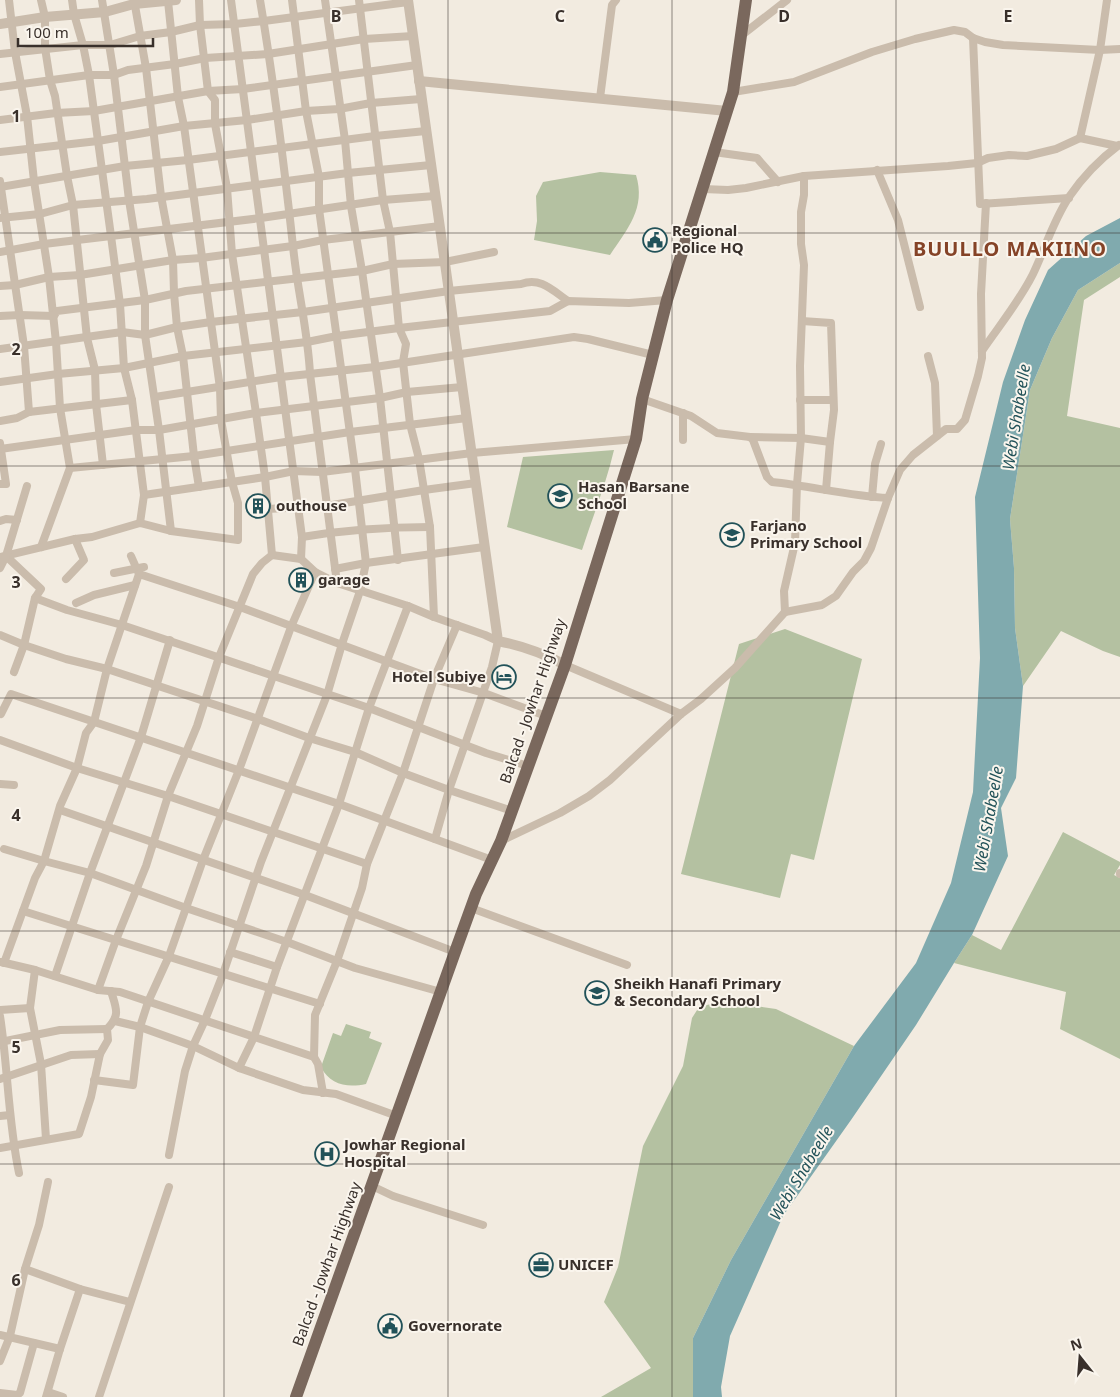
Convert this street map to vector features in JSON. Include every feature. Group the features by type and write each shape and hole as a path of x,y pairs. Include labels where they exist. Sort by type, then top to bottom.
{"main road":[{"name":"Balcad - Jowhar Highway","path":"296,1397 471,908 501,841 565,665 636,439 642,399 667,300 733,92 746,0"}],"street":[{"path":"9,0 49,277 54,316 60,408 70,468 41,547"},
{"path":"42,0 45,17 45,48 73,205 87,338 95,370 96,404 103,465"},
{"path":"72,0 89,75 112,236 120,304 124,368 132,400 144,495 140,523"},
{"path":"102,0 110,45 138,266 145,300 145,335 148,364 155,397 170,531"},
{"path":"200,0 200,25 208,91 215,100 215,124 227,188 232,254 265,478 272,555"},
{"path":"232,0 294,471 302,537 301,559"},
{"path":"260,0 282,148 297,279 308,342 310,374 337,583"},
{"path":"169,1155 185,1071 193,1046 206,1020 256,878 327,694 360,592 366,563 342,370 319,209 319,177 311,144 292,0"},
{"path":"325,0 339,109 345,140 351,206 380,398 398,560"},
{"path":"600,98 612,5 616,0"},
{"path":"742,34 787,0"},
{"path":"1080,138 1100,50 1107,0"},
{"path":"0,24 45,17 105,12 134,2 172,1 171,32 178,97 184,126 220,388 221,420 232,482 238,503 238,540 170,531 140,523 3,557"},
{"path":"0,54 45,48 110,45 140,36 171,32 200,25 264,21 327,13 359,4 408,1 498,642 484,693 449,790 435,839"},
{"path":"134,2 146,68 157,163 173,260 177,326 199,486"},
{"path":"359,4 383,200 390,232 399,328 406,344 403,362 410,424 419,459 430,527 434,617"},
{"path":"733,92 794,82 872,52 954,30 965,32 973,38 1003,44 1100,50 1120,48"},
{"path":"0,87 89,75 114,75 128,70 205,58 268,54 331,46 364,39 413,36"},
{"path":"973,38 980,204 1069,198"},
{"path":"0,120 56,113 94,111 208,91 243,89 335,78 417,65"},
{"path":"419,81 727,111"},
{"path":"0,152 98,141 184,126 215,124 306,111 339,109 372,103 421,98"},
{"path":"29,412 24,346 10,251 2,218 0,185 125,166 426,131"},
{"path":"703,188 728,190 804,176 948,166 977,162 988,158 1041,154 1080,138 1119,145"},
{"path":"982,351 1006,318 1033,274 1069,198 1089,172 1119,145"},
{"path":"714,152 758,158 778,182"},
{"path":"2,218 40,214 73,205 193,193 379,169 431,165"},
{"path":"877,170 898,220 920,307"},
{"path":"785,612 784,591 795,543 801,438 800,400 804,265 801,244 801,212 804,176"},
{"path":"0,252 44,244 135,234 230,220 260,218 383,200 435,196"},
{"path":"501,841 560,813 589,796 610,780 681,714 701,699 735,668 785,612 822,605 836,596 868,554 900,470 913,455 937,436 946,429 957,429 964,420 978,376 982,351 981,294 986,203"},
{"path":"0,286 15,285 49,277 80,275 173,260 201,258 264,248 293,246 324,240 440,226"},
{"path":"54,316 57,311 120,304 174,293 362,271 393,264 445,262 494,252"},
{"path":"0,349 122,332 145,335 177,326 273,316 449,291 521,284 531,281 542,283 568,301 629,303 667,300"},
{"path":"0,382 124,368 182,356 215,354 308,342 337,336 399,328 550,312 568,301"},
{"path":"0,316 54,316"},
{"path":"802,321 831,323 834,410 826,490"},
{"path":"155,397 281,377 375,367 574,337 653,355"},
{"path":"928,356 935,382 937,436"},
{"path":"0,484 6,484 0,447 136,430 159,430 256,413 380,398 407,392 462,387"},
{"path":"642,399 691,416 717,432 750,437 801,438 830,442"},
{"path":"0,421 17,418 29,412 132,400"},
{"path":"800,400 833,400"},
{"path":"683,413 683,440"},
{"path":"70,468 194,456 350,432 467,418"},
{"path":"750,437 753,440 769,481 888,498"},
{"path":"144,495 265,478 294,471 322,472 355,469 387,463 472,453 636,439"},
{"path":"872,497 875,464 881,444"},
{"path":"267,509 326,506 424,490 476,484"},
{"path":"0,568 27,486"},
{"path":"0,521 6,519 17,520"},
{"path":"302,537 330,532 394,527 430,527"},
{"path":"66,579 84,560 75,539"},
{"path":"335,569 484,547"},
{"path":"98,990 146,866 168,796 206,701 220,657 253,574 262,562 272,555 301,559 315,572 337,583 408,606 486,635 498,642 517,644 542,653 565,665 681,714"},
{"path":"131,556 139,570 107,669 94,722 86,733 77,768 60,810 44,861 35,878 2,963 35,970 98,990 111,991 148,1002 314,1056"},
{"path":"3,557 41,590 35,598 24,645 14,672"},
{"path":"114,573 139,570 434,679 484,693 546,716"},
{"path":"94,1080 133,1085 140,1027 148,1002 169,956 291,627 315,572"},
{"path":"76,604 94,595 135,585"},
{"path":"35,598 67,610 122,625 220,657 369,708 466,745 528,766"},
{"path":"239,1068 254,1037 270,988 339,804 369,708 408,606"},
{"path":"323,1093 318,1064 314,1056 314,1023 362,888 367,864 403,773 434,679 456,625"},
{"path":"0,635 66,659 107,669 206,701 354,752 403,773 512,811"},
{"path":"55,976 90,873 141,737 170,640"},
{"path":"1,714 12,694 339,804 492,860"},
{"path":"0,740 77,768 168,796 367,864"},
{"path":"0,784 14,785"},
{"path":"60,810 108,825 305,895 455,952"},
{"path":"4,848 90,873 186,908 240,925 355,968 441,992"},
{"path":"471,908 627,965"},
{"path":"23,911 320,1004"},
{"path":"230,952 278,967"},
{"path":"35,970 30,1008 41,1064 46,1139"},
{"path":"2,1042 60,1030 107,1028 115,1021 117,1014 111,991"},
{"path":"0,1010 30,1008"},
{"path":"0,1016 4,1078 13,1146 19,1173"},
{"path":"115,1021 140,1027 193,1046 239,1068 303,1090 336,1094 397,1116"},
{"path":"0,1148 79,1134 91,1097 100,1054 108,1040 107,1028"},
{"path":"4,1078 70,1055 100,1054"},
{"path":"0,1116 10,1115"},
{"path":"0,1361 10,1336 25,1269 39,1225 48,1182"},
{"path":"372,1186 393,1196 483,1225"},
{"path":"99,1397 169,1187"},
{"path":"25,1269 80,1289 130,1302"},
{"path":"63,1397 47,1394 80,1289"},
{"path":"0,1335 60,1349"},
{"path":"0,1393 17,1395 20,1393 34,1343"}],"green space":[{"path":"600,172 636,175 638,187 639,198 634,217 610,255 534,240 537,221 536,196 543,182"},
{"path":"1120,263 1120,277 1084,300 1067,416 1120,428 1120,657 1061,631 1023,686 1015,628 1014,568 1010,519 1030,390 1052,338 1078,290"},
{"path":"614,450 582,550 507,527 523,457"},
{"path":"785,629 862,659 814,860 791,854 780,898 681,874 739,644"},
{"path":"1063,832 1120,862 1114,875 1120,878 1120,1059 1060,1029 1066,992 954,963 972,935 1001,950"},
{"path":"723,1001 776,1009 854,1046 731,1260 693,1338 693,1397 601,1397 651,1368 604,1302 618,1267 643,1146 683,1066 692,1018 699,1007"},
{"path":"346,1024 371,1032 369,1038 382,1043 366,1084 352,1086 340,1084 329,1078 321,1067 333,1033 341,1036"}],"water":[{"name":"Webi Shabeelle","path":"1120,218 1120,263 1078,290 1052,338 1030,390 1010,519 1014,568 1015,628 1023,686 1016,778 1001,808 1008,856 972,935 916,1025 783,1216 730,1336 721,1387 722,1397 693,1397 693,1338 731,1260 854,1046 916,963 951,883 973,792 980,658 975,497 1003,382 1025,320 1048,270 1086,236"}],"place":[{"name":"Regional Police HQ","path":"655,240"},
{"name":"Hasan Barsane School","path":"560,496"},
{"name":"outhouse","path":"258,506"},
{"name":"Farjano Primary School","path":"732,535"},
{"name":"garage","path":"301,580"},
{"name":"Hotel Subiye","path":"504,677"},
{"name":"Sheikh Hanafi Primary & Secondary School","path":"597,993"},
{"name":"Jowhar Regional Hospital","path":"327,1154"},
{"name":"UNICEF","path":"541,1265"},
{"name":"Governorate","path":"390,1326"}],"district":[{"name":"BUULLO MAKIINO","path":"1010,249"}]}
